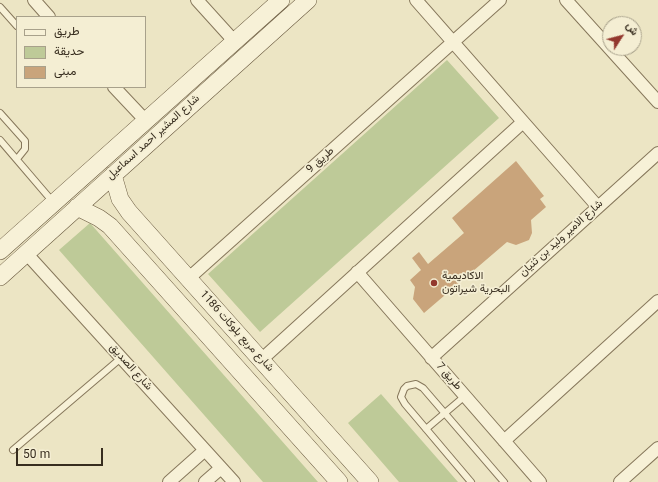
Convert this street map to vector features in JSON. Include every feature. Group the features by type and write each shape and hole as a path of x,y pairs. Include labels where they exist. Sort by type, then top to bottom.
{"street":[{"path":"34,0 48,16"},
{"path":"197,0 235,42"},
{"name":"شارع المشير احمد اسماعيل","path":"0,251 53,202 281,0"},
{"name":"شارع المشير احمد اسماعيل","path":"0,277 308,0"},
{"path":"416,0 598,207"},
{"name":"طريق 9","path":"188,278 500,0"},
{"path":"566,0 658,102"},
{"path":"115,88 146,121"},
{"path":"234,364 256,354 357,272 523,122"},
{"name":"شارع الامير وليد بن ثنيان","path":"431,358 658,153"},
{"name":"شارع مربع بلوكات 1186","path":"113,175 120,199 129,212 370,482"},
{"path":"77,207 99,218 110,226 339,482"},
{"name":"شارع الصديق","path":"26,253 234,482"},
{"name":"طريق 7","path":"357,272 540,482"},
{"path":"504,441 658,300"},
{"path":"255,388 272,372"},
{"path":"620,482 658,448"},
{"path":"169,482 205,450"},
{"path":"205,482 221,468"}],"lane":[{"path":"0,7 16,25"},
{"path":"0,112 25,141 26,149 17,159"},
{"path":"0,140 53,202"},
{"path":"13,450 121,358"},
{"path":"471,482 402,401 402,393 407,386 416,384 420,385 504,482"},
{"path":"426,429 465,396"}],"green space":[{"path":"447,60 499,118 260,332 208,274"},
{"path":"90,223 318,482 263,482 59,250"},
{"path":"381,394 458,482 399,482 348,423"}],"building":[{"path":"516,161 544,196 540,199 546,207 531,220 532,233 529,240 516,245 507,242 424,313 413,299 415,287 410,280 421,270 412,258 419,252 428,264 464,233 452,218"}],"place":[{"name":"الاكاديمية البحرية شيراتون","path":"434,283"}]}
